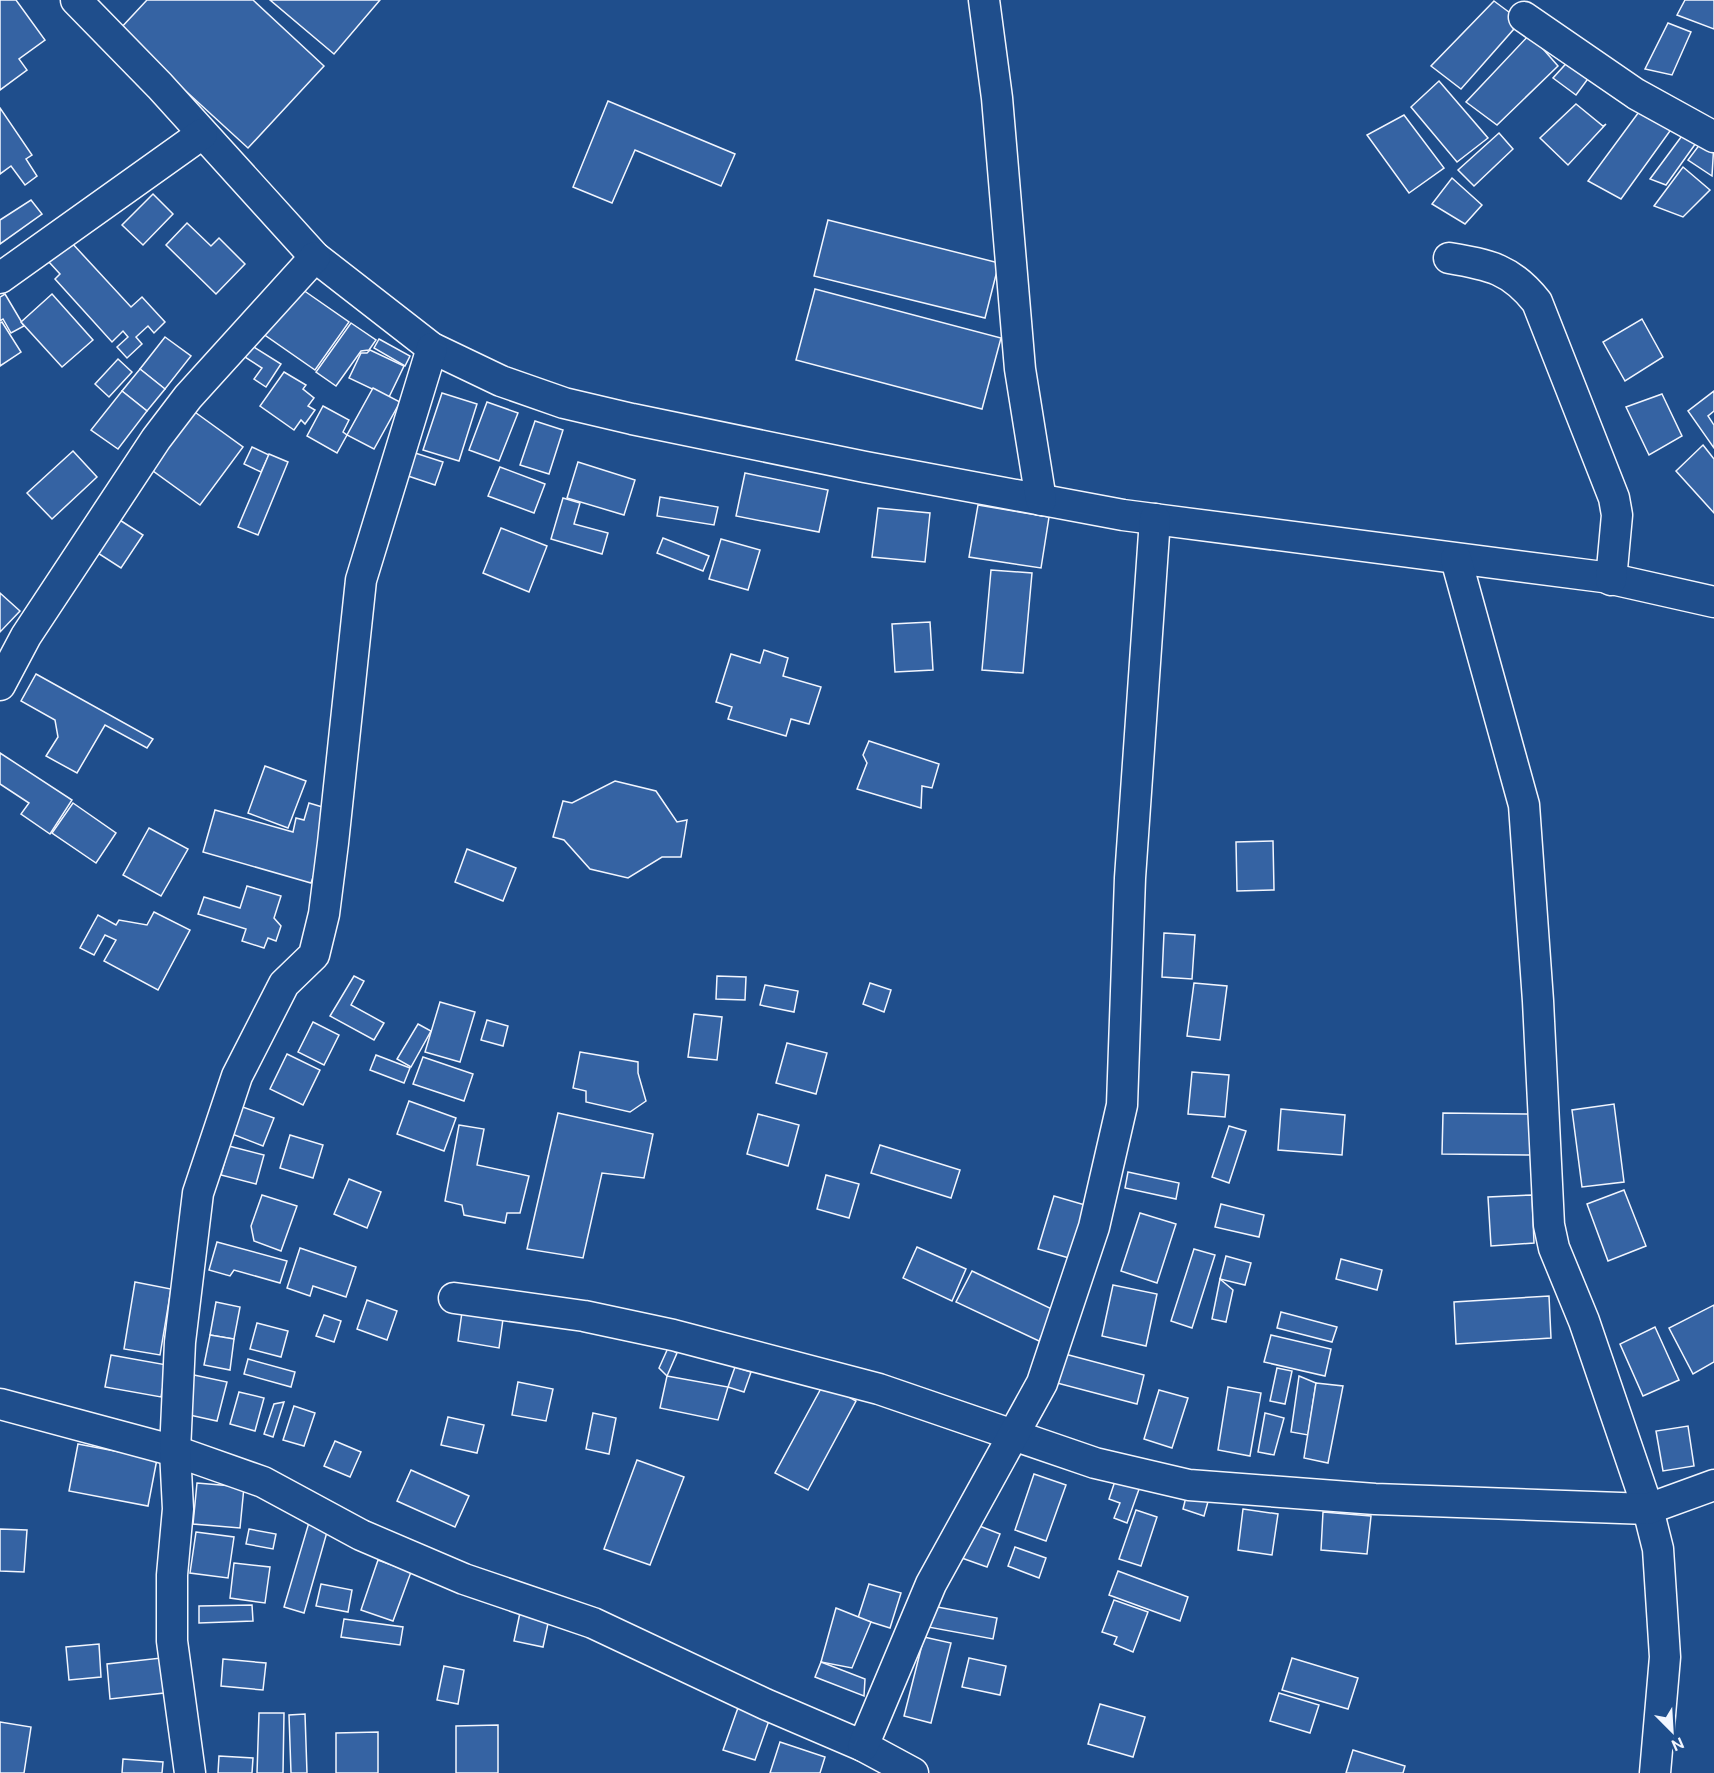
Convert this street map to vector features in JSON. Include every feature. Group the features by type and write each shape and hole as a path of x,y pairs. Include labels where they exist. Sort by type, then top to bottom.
{"street":[{"path":"76,0 315,257 432,348 501,381 564,403 865,467 1041,500 1155,519 1611,580 1714,602"},
{"path":"987,8 1020,369 1041,500"},
{"path":"1524,16 1636,94 1714,136"},
{"path":"0,278 202,134"},
{"path":"0,685 26,636 156,439 188,397 315,257"},
{"path":"1449,258 1483,264 1520,280 1537,302 1614,498 1617,515 1611,580"},
{"path":"190,1773 172,1641 172,1575 178,1509 175,1451 180,1342 198,1193 237,1076 284,984 314,955 324,914 329,879 361,580 432,348"},
{"path":"863,1746 920,1607 1042,1383 1094,1227 1122,1105 1130,878 1155,519"},
{"path":"1456,559 1524,805 1538,1001 1549,1225 1554,1248 1584,1321 1648,1509 1658,1549 1665,1657 1655,1773"},
{"path":"454,1298 584,1316 673,1335 879,1389 1126,1472 1190,1485 1376,1499 1648,1509 1714,1485"},
{"path":"0,1404 175,1451 263,1482 361,1535 464,1579 593,1623 765,1704 863,1746 905,1771"}],"building":[{"path":"0,0 16,0 45,40 19,59 27,70 0,90"},
{"path":"147,0 253,0 324,66 248,148 119,30"},
{"path":"270,0 380,0 334,54"},
{"path":"1685,0 1714,0 1714,29 1677,15"},
{"path":"1494,1 1521,21 1461,89 1431,66"},
{"path":"1668,23 1691,32 1672,75 1645,69"},
{"path":"1530,34 1558,66 1497,125 1466,102"},
{"path":"1573,56 1593,72 1576,95 1553,78"},
{"path":"1439,81 1488,138 1457,162 1411,107"},
{"path":"608,101 735,154 721,186 635,150 612,203 573,187"},
{"path":"1576,104 1603,126 1606,124 1568,165 1540,138"},
{"path":"1644,105 1675,124 1621,199 1588,181"},
{"path":"0,108 32,155 26,159 37,176 25,185 11,166 0,174"},
{"path":"1404,115 1444,168 1409,193 1367,135"},
{"path":"1687,129 1701,136 1666,185 1650,179"},
{"path":"1499,133 1513,149 1474,186 1458,170"},
{"path":"1706,136 1714,142 1712,176 1688,160"},
{"path":"1683,167 1710,190 1683,217 1654,206"},
{"path":"1452,178 1482,205 1465,224 1432,204"},
{"path":"153,194 173,214 143,245 122,225"},
{"path":"31,200 42,214 0,244 0,220"},
{"path":"828,220 999,263 985,318 814,276"},
{"path":"187,223 211,246 219,238 245,264 216,294 166,245"},
{"path":"71,242 131,307 142,297 165,322 154,333 148,326 136,337 142,344 127,358 117,347 128,337 123,331 112,342 55,279 60,274 49,262"},
{"path":"293,283 349,322 315,370 259,331"},
{"path":"815,289 1001,338 982,409 796,360"},
{"path":"5,294 24,326 11,333 3,319 0,321 0,297"},
{"path":"52,294 93,340 62,367 21,322"},
{"path":"1642,319 1663,357 1625,381 1603,342"},
{"path":"2,322 21,352 0,366 0,323"},
{"path":"351,323 376,340 369,350 361,351 336,386 316,372"},
{"path":"165,337 191,356 165,389 140,369"},
{"path":"241,339 281,364 266,387 254,379 262,368 234,350"},
{"path":"379,339 410,356 405,366 374,348"},
{"path":"370,350 404,366 389,397 349,378 361,353 367,353"},
{"path":"118,359 132,372 109,397 95,384"},
{"path":"140,369 165,389 147,411 122,391"},
{"path":"284,372 306,385 303,389 314,398 308,406 315,410 305,424 301,420 294,430 260,406"},
{"path":"373,388 400,402 374,449 347,435"},
{"path":"122,391 147,411 118,449 91,430"},
{"path":"1714,391 1714,411 1708,416 1714,425 1714,448 1688,411"},
{"path":"442,393 477,404 459,461 423,450"},
{"path":"1662,394 1682,436 1649,455 1626,407"},
{"path":"487,402 518,413 499,461 469,450"},
{"path":"323,406 349,420 343,432 347,435 337,453 307,436"},
{"path":"192,410 243,447 200,505 149,468"},
{"path":"535,421 563,430 549,474 520,465"},
{"path":"1703,445 1714,459 1714,513 1676,471"},
{"path":"252,447 269,455 261,472 244,464"},
{"path":"73,451 97,477 52,519 27,493"},
{"path":"409,451 443,462 435,485 402,474"},
{"path":"269,454 288,462 258,535 238,527"},
{"path":"578,462 635,480 624,515 567,498"},
{"path":"500,467 545,484 534,513 488,496"},
{"path":"745,473 828,490 819,532 736,516"},
{"path":"660,497 718,507 714,525 657,516"},
{"path":"563,498 580,503 574,524 608,533 602,554 551,539"},
{"path":"978,505 1049,517 1041,568 969,557"},
{"path":"878,508 930,513 925,562 872,557"},
{"path":"112,515 143,535 121,568 90,548"},
{"path":"501,528 547,546 529,592 483,573"},
{"path":"663,538 709,556 703,571 657,553"},
{"path":"721,539 760,550 748,590 709,579"},
{"path":"991,570 1032,573 1023,673 982,670"},
{"path":"0,593 20,611 0,632"},
{"path":"930,622 933,670 895,672 892,624"},
{"path":"764,650 788,658 783,676 821,687 809,724 791,719 786,736 728,719 732,707 716,702 731,654 760,663"},
{"path":"36,674 153,739 147,748 105,725 77,773 46,756 58,737 55,720 21,701"},
{"path":"869,741 939,764 932,788 922,786 921,808 857,789 867,763 863,755"},
{"path":"0,753 72,800 50,834 21,814 29,803 0,784"},
{"path":"265,766 306,781 288,828 248,813"},
{"path":"615,781 656,791 677,822 687,820 681,857 662,857 628,878 590,869 564,840 553,837 563,801 572,803"},
{"path":"73,803 116,833 96,863 52,833"},
{"path":"309,803 336,811 311,883 203,852 215,810 293,832 296,818 304,820"},
{"path":"149,828 188,849 161,896 123,875"},
{"path":"1273,841 1274,890 1237,891 1236,842"},
{"path":"467,849 516,868 503,901 455,882"},
{"path":"247,886 281,896 274,918 281,926 276,941 268,938 264,948 242,941 246,929 198,914 204,897 240,908"},
{"path":"154,912 190,930 158,990 104,961 116,940 105,935 94,955 80,948 98,915 116,925 119,920 147,925"},
{"path":"1164,933 1195,935 1192,979 1162,977"},
{"path":"354,976 364,981 351,1005 384,1023 374,1040 330,1016"},
{"path":"717,976 746,977 745,1000 716,999"},
{"path":"870,983 891,990 884,1012 863,1004"},
{"path":"1194,983 1227,986 1220,1040 1187,1036"},
{"path":"765,985 798,991 794,1012 760,1005"},
{"path":"440,1002 475,1012 460,1062 425,1052"},
{"path":"694,1014 722,1017 717,1060 688,1057"},
{"path":"487,1020 508,1026 503,1046 481,1040"},
{"path":"313,1022 339,1035 324,1065 298,1052"},
{"path":"418,1024 431,1031 411,1067 397,1059"},
{"path":"787,1043 827,1053 816,1094 776,1083"},
{"path":"580,1052 638,1062 638,1073 646,1101 630,1112 586,1102 586,1091 573,1088"},
{"path":"287,1054 320,1070 303,1105 270,1089"},
{"path":"376,1055 410,1068 404,1083 370,1070"},
{"path":"423,1057 473,1074 464,1101 413,1084"},
{"path":"1192,1072 1229,1075 1225,1117 1188,1114"},
{"path":"409,1101 456,1118 444,1151 397,1134"},
{"path":"1614,1104 1624,1182 1582,1187 1572,1110"},
{"path":"237,1105 274,1118 263,1146 227,1132"},
{"path":"1281,1109 1345,1115 1342,1155 1278,1150"},
{"path":"558,1113 653,1134 644,1178 602,1173 583,1258 527,1249"},
{"path":"1443,1113 1534,1114 1533,1155 1442,1154"},
{"path":"758,1114 799,1125 788,1166 747,1154"},
{"path":"459,1125 484,1129 477,1165 529,1176 520,1213 507,1213 505,1223 464,1215 462,1205 445,1201"},
{"path":"1229,1126 1246,1131 1229,1183 1212,1177"},
{"path":"290,1135 323,1145 313,1178 280,1168"},
{"path":"880,1145 960,1170 951,1198 871,1173"},
{"path":"229,1146 264,1155 256,1184 221,1175"},
{"path":"1128,1172 1179,1183 1176,1199 1125,1188"},
{"path":"826,1175 859,1184 849,1218 817,1209"},
{"path":"349,1179 381,1192 367,1228 334,1214"},
{"path":"1624,1190 1646,1246 1608,1261 1587,1204"},
{"path":"262,1195 297,1206 281,1251 254,1241 251,1226"},
{"path":"1532,1195 1534,1243 1491,1246 1488,1197"},
{"path":"1054,1196 1085,1205 1069,1258 1038,1249"},
{"path":"1221,1204 1264,1215 1259,1237 1215,1227"},
{"path":"1140,1213 1176,1224 1157,1283 1121,1271"},
{"path":"217,1242 287,1261 280,1283 234,1270 230,1276 209,1270"},
{"path":"917,1247 966,1269 952,1301 903,1278"},
{"path":"300,1248 356,1267 346,1297 313,1286 310,1296 287,1288"},
{"path":"1194,1249 1215,1255 1192,1328 1171,1321"},
{"path":"1226,1256 1251,1263 1245,1285 1220,1279"},
{"path":"1341,1259 1382,1270 1377,1290 1336,1279"},
{"path":"972,1271 1054,1310 1039,1341 956,1302"},
{"path":"1220,1279 1233,1290 1226,1322 1212,1319"},
{"path":"135,1282 171,1289 160,1355 124,1349"},
{"path":"1113,1285 1157,1294 1146,1346 1102,1336"},
{"path":"1549,1296 1551,1338 1456,1344 1454,1302"},
{"path":"367,1300 397,1311 387,1340 357,1329"},
{"path":"216,1302 240,1307 234,1339 210,1335"},
{"path":"1714,1305 1714,1362 1693,1374 1669,1328"},
{"path":"462,1312 503,1319 499,1348 458,1341"},
{"path":"1281,1312 1337,1327 1332,1342 1277,1328"},
{"path":"324,1315 341,1321 334,1342 316,1336"},
{"path":"257,1323 288,1331 281,1357 250,1349"},
{"path":"1655,1327 1679,1380 1643,1396 1620,1344"},
{"path":"210,1335 234,1339 230,1370 204,1365"},
{"path":"1271,1335 1331,1349 1325,1376 1264,1362"},
{"path":"668,1348 677,1353 667,1376 659,1368"},
{"path":"1065,1354 1144,1375 1137,1404 1057,1383"},
{"path":"111,1355 167,1365 161,1397 105,1387"},
{"path":"248,1359 295,1372 291,1387 244,1374"},
{"path":"735,1367 751,1372 744,1392 728,1387"},
{"path":"1277,1368 1292,1371 1285,1404 1270,1401"},
{"path":"194,1375 227,1382 217,1421 185,1414"},
{"path":"667,1376 728,1387 718,1420 660,1408"},
{"path":"1299,1376 1316,1383 1308,1435 1291,1432"},
{"path":"518,1382 553,1389 546,1421 512,1415"},
{"path":"824,1383 856,1401 808,1490 775,1473"},
{"path":"1316,1383 1343,1386 1328,1463 1304,1458"},
{"path":"1228,1387 1261,1393 1250,1456 1218,1450"},
{"path":"1159,1390 1188,1398 1172,1448 1144,1439"},
{"path":"239,1392 264,1398 255,1431 230,1424"},
{"path":"284,1402 273,1437 264,1434 274,1404"},
{"path":"294,1406 315,1413 304,1446 283,1440"},
{"path":"593,1413 616,1418 609,1454 586,1449"},
{"path":"1265,1413 1284,1418 1274,1455 1258,1452"},
{"path":"448,1417 484,1425 477,1453 441,1445"},
{"path":"1688,1426 1694,1466 1663,1471 1656,1431"},
{"path":"335,1441 361,1452 350,1477 324,1466"},
{"path":"78,1444 157,1459 148,1506 69,1491"},
{"path":"637,1460 684,1477 650,1565 604,1549"},
{"path":"411,1470 469,1496 455,1527 397,1501"},
{"path":"1034,1474 1066,1485 1046,1541 1015,1530"},
{"path":"1116,1478 1143,1478 1127,1523 1114,1518 1120,1503 1109,1499"},
{"path":"197,1483 244,1487 240,1528 193,1524"},
{"path":"1189,1485 1211,1491 1204,1516 1183,1509"},
{"path":"1243,1509 1278,1514 1272,1555 1238,1550"},
{"path":"1136,1510 1157,1517 1141,1566 1119,1559"},
{"path":"1323,1512 1371,1516 1367,1554 1321,1550"},
{"path":"310,1519 329,1525 304,1613 284,1607"},
{"path":"972,1523 1000,1534 987,1567 959,1557"},
{"path":"0,1529 27,1530 24,1572 0,1571"},
{"path":"249,1529 276,1534 273,1549 246,1544"},
{"path":"196,1532 234,1537 228,1578 190,1573"},
{"path":"1015,1547 1046,1558 1039,1578 1008,1566"},
{"path":"378,1560 411,1572 393,1621 361,1610"},
{"path":"234,1563 270,1567 265,1603 230,1598"},
{"path":"1118,1571 1188,1597 1180,1621 1109,1595"},
{"path":"321,1584 352,1590 348,1612 316,1606"},
{"path":"869,1584 901,1593 890,1628 858,1618"},
{"path":"1114,1600 1148,1612 1133,1652 1114,1644 1117,1637 1102,1632"},
{"path":"252,1605 253,1621 199,1623 199,1606"},
{"path":"932,1606 997,1618 993,1639 928,1627"},
{"path":"521,1608 550,1614 543,1647 514,1641"},
{"path":"836,1608 871,1622 852,1668 821,1662"},
{"path":"344,1619 403,1627 400,1645 341,1637"},
{"path":"924,1637 951,1643 931,1723 904,1716"},
{"path":"99,1644 101,1677 69,1680 66,1647"},
{"path":"161,1658 164,1693 110,1699 107,1664"},
{"path":"969,1658 1006,1666 1000,1695 962,1687"},
{"path":"1292,1658 1358,1678 1348,1709 1282,1690"},
{"path":"223,1659 266,1663 263,1690 221,1686"},
{"path":"821,1662 865,1679 864,1696 815,1677"},
{"path":"444,1666 464,1670 458,1704 437,1700"},
{"path":"1279,1693 1319,1705 1310,1733 1270,1721"},
{"path":"1100,1704 1145,1717 1133,1757 1088,1744"},
{"path":"739,1705 771,1715 755,1760 723,1750"},
{"path":"259,1713 284,1713 283,1773 257,1773"},
{"path":"305,1714 307,1773 291,1773 289,1715"},
{"path":"0,1722 31,1727 24,1773 0,1773"},
{"path":"498,1725 498,1773 456,1773 456,1726"},
{"path":"378,1732 378,1773 336,1773 336,1733"},
{"path":"780,1742 825,1757 820,1773 770,1773"},
{"path":"1353,1750 1405,1766 1403,1773 1346,1773"},
{"path":"219,1756 253,1758 252,1773 218,1773"},
{"path":"123,1759 163,1762 162,1773 122,1773"}]}
